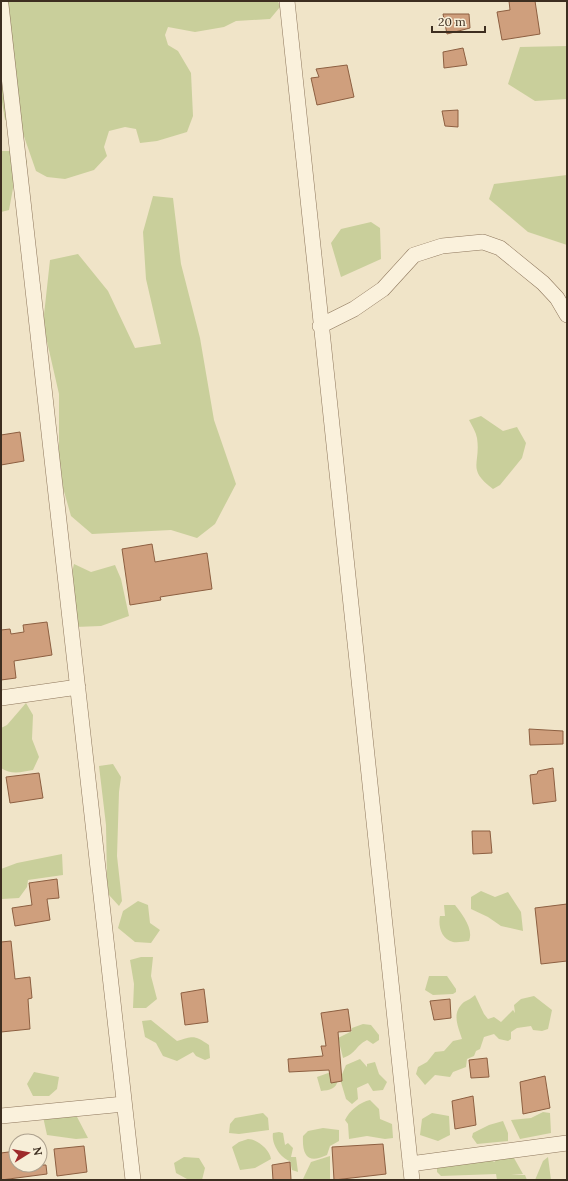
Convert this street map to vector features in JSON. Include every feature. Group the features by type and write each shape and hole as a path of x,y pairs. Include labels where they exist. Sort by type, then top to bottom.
{"street":[{"path":"287,1 320,326 412,1180"},
{"path":"1,5 133,1180"},
{"path":"320,326 354,310 383,289 414,255 442,246 483,242 500,248 543,283 557,298 567,315"},
{"path":"1,698 78,687"},
{"path":"1,1116 124,1104"},
{"path":"410,1164 567,1143"}],"green space":[{"path":"1,1 278,1 280,7 270,19 236,21 224,27 195,32 168,27 165,35 168,45 178,51 191,73 193,116 187,132 157,141 140,143 136,129 125,127 109,131 104,147 107,156 94,170 65,179 47,177 36,171 20,125 5,120 1,96"},
{"path":"567,46 567,99 535,101 508,84 520,47"},
{"path":"1,151 15,151 27,161 27,177 14,183 9,210 1,212"},
{"path":"567,175 567,245 528,232 489,199 494,184"},
{"path":"153,196 173,198 181,264 200,338 214,420 236,484 215,524 197,538 171,530 92,534 71,516 59,474 59,394 43,324 50,260 78,254 108,291 135,348 161,344 146,279 143,232"},
{"path":"371,222 380,228 381,259 341,277 331,243 341,229"},
{"path":"481,416 503,431 517,427 526,443 522,458 500,485 493,489 480,476 476,466 478,447 477,438 469,420"},
{"path":"74,564 91,572 115,565 121,579 129,616 101,626 75,627 67,594"},
{"path":"26,703 33,715 32,739 39,757 33,770 25,772 9,772 1,768 1,728 7,725"},
{"path":"113,764 121,777 119,792 117,856 122,901 119,906 109,895 107,881 106,825 99,766"},
{"path":"62,854 63,875 28,880 27,887 19,898 2,899 1,869 17,863"},
{"path":"481,891 495,897 508,892 521,912 523,931 501,926 488,917 471,909 471,897"},
{"path":"138,901 148,905 150,923 160,930 151,943 135,942 118,928 123,911"},
{"path":"444,905 455,905 461,913 469,927 469,941 453,942 443,935 439,920 440,916 445,916"},
{"path":"141,957 153,957 151,976 157,999 146,1008 133,1008 134,984 130,960"},
{"path":"429,976 447,976 456,989 456,992 453,994 433,995 425,990"},
{"path":"475,995 488,1019 494,1017 501,1022 513,1010 515,1013 514,1005 521,999 534,996 552,1010 548,1029 542,1031 533,1030 531,1026 517,1028 511,1032 511,1039 508,1041 499,1039 494,1034 484,1037 480,1049 476,1051 474,1056 467,1059 466,1067 453,1072 450,1077 435,1075 425,1085 416,1074 418,1067 427,1062 435,1052 444,1051 453,1041 462,1039 457,1024 458,1011 464,1002"},
{"path":"151,1020 177,1041 194,1037 209,1045 210,1058 205,1060 196,1056 193,1052 177,1061 163,1056 156,1043 145,1037 142,1021"},
{"path":"363,1024 371,1025 379,1035 379,1040 373,1044 367,1040 351,1054 343,1058 338,1038 352,1031 352,1028"},
{"path":"360,1059 367,1067 367,1064 375,1062 379,1074 387,1082 383,1090 373,1091 368,1083 357,1088 358,1099 352,1104 346,1099 340,1079 346,1065"},
{"path":"34,1072 59,1077 57,1089 49,1096 33,1096 27,1084"},
{"path":"331,1072 338,1080 336,1085 327,1090 321,1091 317,1077"},
{"path":"370,1100 379,1109 380,1119 392,1124 393,1138 385,1139 367,1136 349,1139 348,1124 345,1120 355,1107"},
{"path":"42,1112 76,1115 88,1138 76,1139 48,1135"},
{"path":"543,1112 550,1113 551,1133 520,1139 511,1120 531,1118"},
{"path":"263,1113 268,1118 269,1130 239,1134 229,1133 230,1124 235,1118"},
{"path":"432,1113 449,1116 450,1135 438,1141 420,1135 422,1119"},
{"path":"503,1121 508,1133 508,1141 477,1144 472,1137 473,1133 489,1125"},
{"path":"323,1128 339,1130 339,1141 330,1146 327,1155 315,1159 311,1158 305,1153 303,1136 308,1131"},
{"path":"273,1133 283,1133 285,1145 288,1143 293,1148 291,1157 296,1157 298,1172 292,1170 290,1161 283,1157 277,1150 273,1141"},
{"path":"252,1139 262,1146 268,1152 271,1159 255,1168 240,1170 232,1147 239,1142"},
{"path":"444,1151 450,1156 490,1157 494,1162 500,1157 514,1158 523,1174 511,1175 525,1175 527,1180 497,1180 496,1174 441,1176 437,1172 437,1165 434,1157"},
{"path":"330,1156 330,1180 296,1180 303,1179 311,1162"},
{"path":"184,1157 199,1158 205,1168 202,1180 187,1179 176,1173 174,1163"},
{"path":"548,1157 551,1180 535,1180 543,1161"}],"building":[{"path":"509,1 535,1 540,34 502,40 497,12 510,10"},
{"path":"443,14 469,14 470,28 447,34"},
{"path":"463,48 467,65 444,68 443,52"},
{"path":"347,65 354,97 317,105 311,78 319,77 316,69"},
{"path":"458,110 458,127 445,126 442,111"},
{"path":"20,432 24,461 1,465 1,435"},
{"path":"152,544 155,562 207,553 212,589 160,597 161,600 130,605 122,549"},
{"path":"47,622 52,655 14,661 16,678 1,680 1,630 10,629 11,634 24,632 23,625"},
{"path":"529,729 563,731 563,744 530,745"},
{"path":"553,768 556,801 533,804 530,775 537,774 538,771"},
{"path":"39,773 43,798 10,803 6,777"},
{"path":"472,831 490,831 492,853 473,854"},
{"path":"57,879 59,898 47,899 50,920 15,926 12,908 32,905 29,883"},
{"path":"567,904 567,961 541,964 535,908"},
{"path":"11,941 15,979 30,977 32,998 28,999 30,1029 1,1032 1,942"},
{"path":"204,989 208,1022 185,1025 181,993"},
{"path":"450,999 451,1018 434,1020 430,1001"},
{"path":"348,1009 351,1031 338,1032 342,1081 331,1083 329,1070 289,1072 288,1059 323,1056 321,1046 326,1046 321,1013"},
{"path":"487,1058 489,1077 471,1078 469,1060"},
{"path":"545,1076 550,1108 523,1114 520,1082"},
{"path":"473,1096 476,1125 455,1129 452,1101"},
{"path":"383,1144 386,1174 334,1180 332,1147"},
{"path":"84,1146 87,1172 57,1176 54,1149"},
{"path":"8,1152 8,1173 47,1174 1,1180 1,1153"},
{"path":"290,1162 291,1180 273,1180 272,1165"}]}
